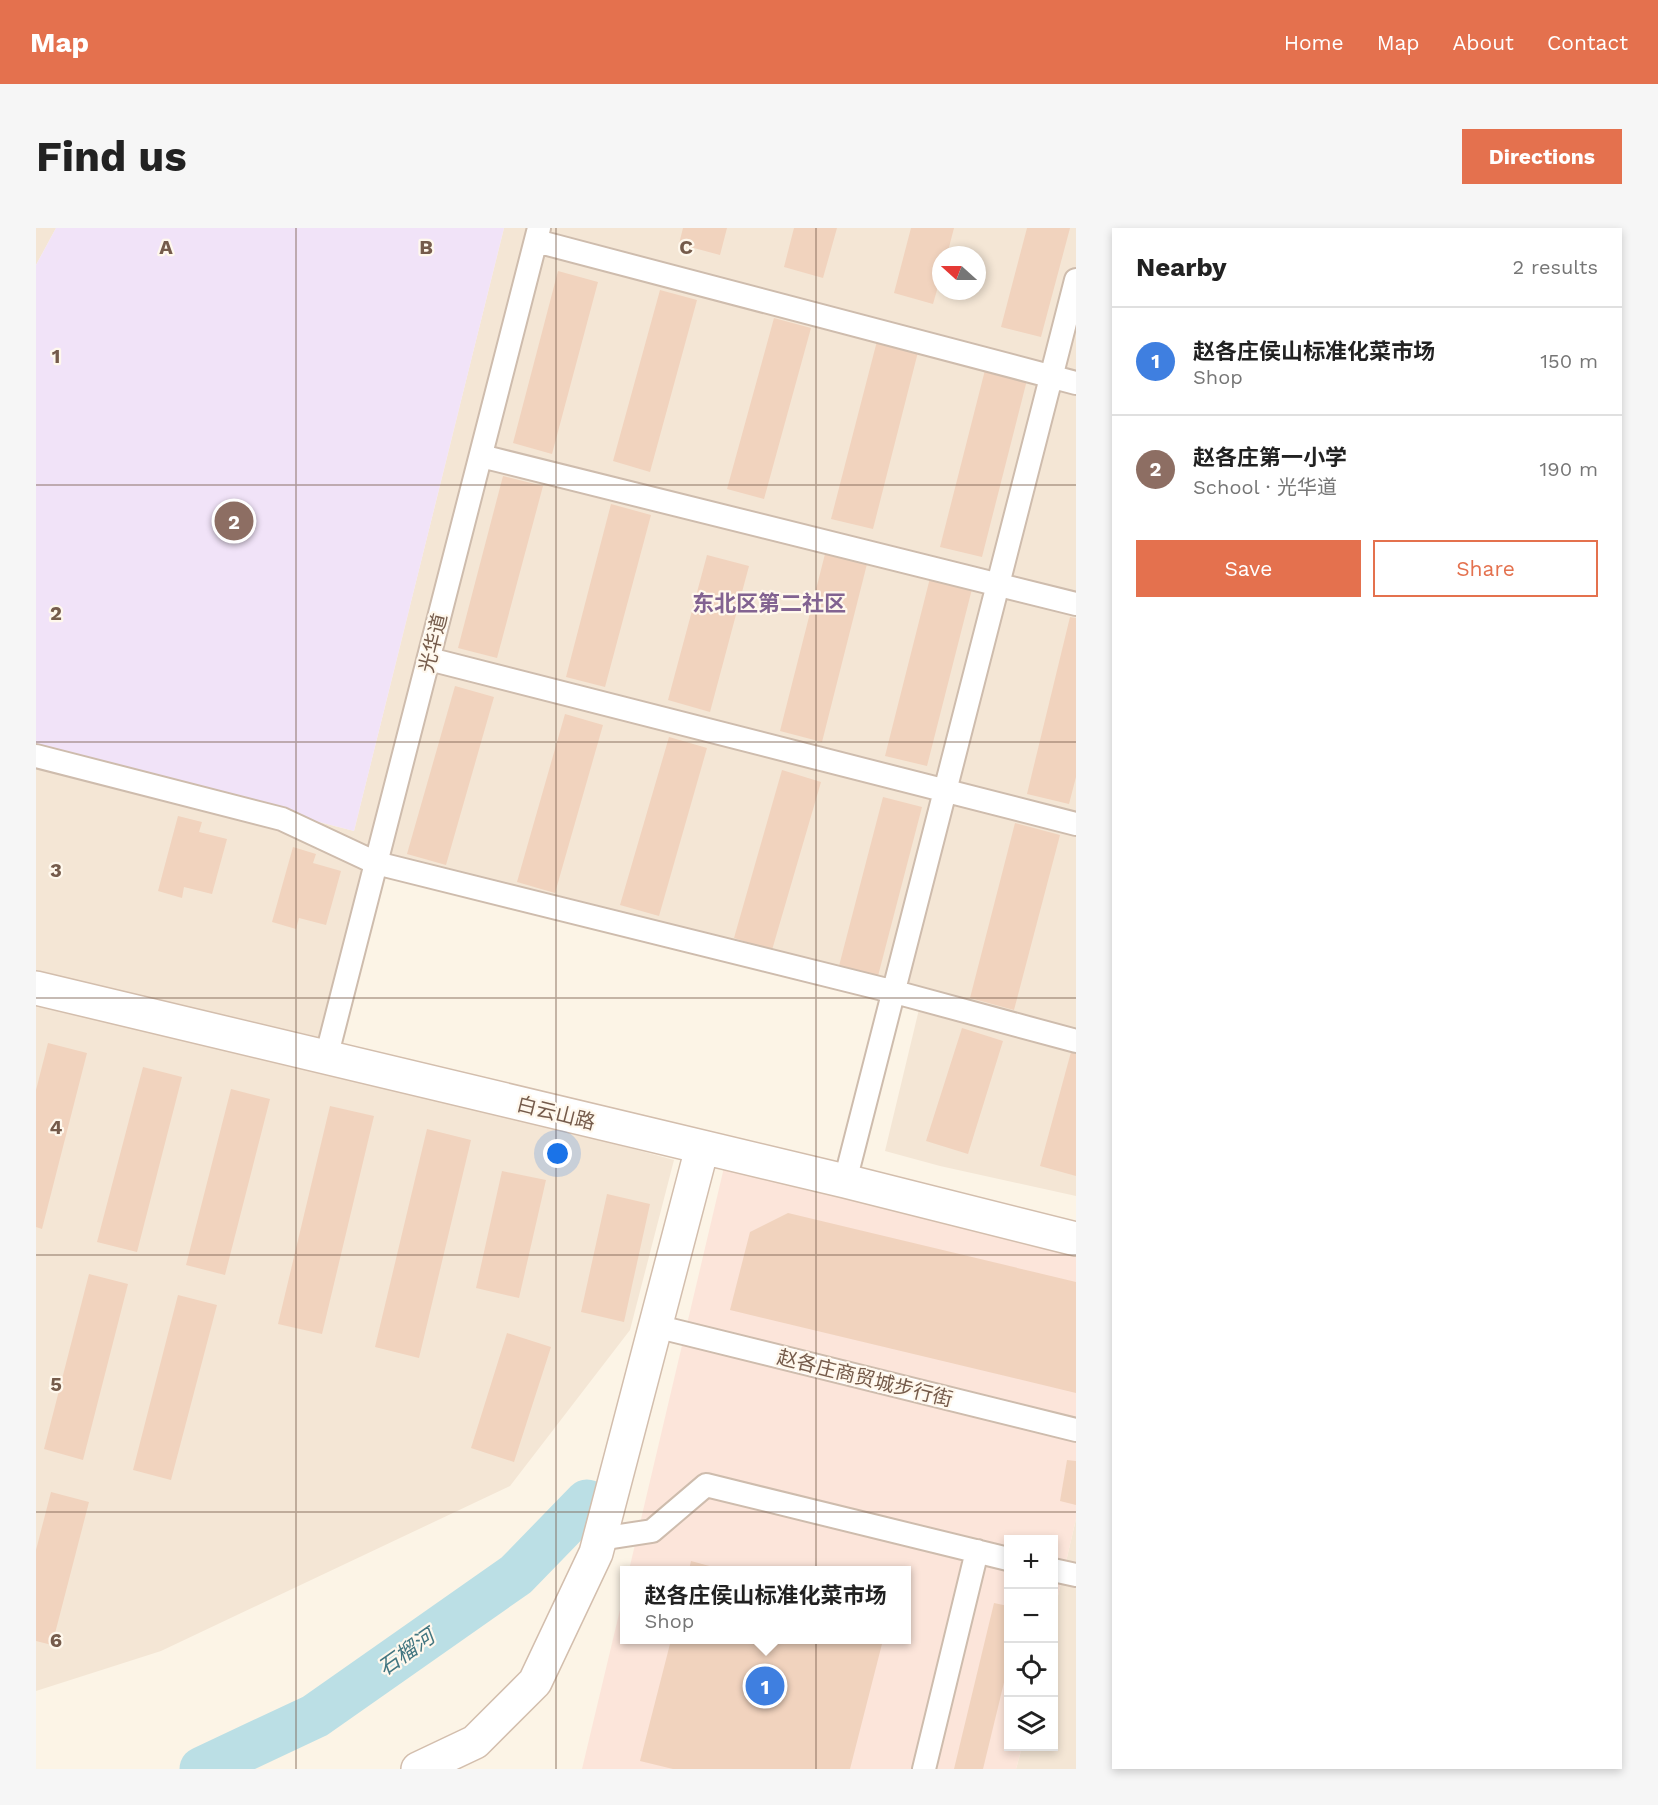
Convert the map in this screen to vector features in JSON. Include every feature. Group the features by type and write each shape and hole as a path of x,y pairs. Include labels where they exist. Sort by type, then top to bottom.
{"street":[{"path":"538,234 1076,383"},
{"name":"光华道","path":"326,1058 538,234"},
{"path":"845,1182 1076,280"},
{"path":"481,456 1076,604"},
{"path":"429,659 1076,824"},
{"path":"36,756 282,819 376,863 895,992 1076,1041"},
{"name":"白云山路","path":"36,988 1076,1239"},
{"path":"418,1769 475,1742 535,1682 596,1552 702,1148"},
{"name":"赵各庄商贸城步行街","path":"655,1326 1076,1430"},
{"path":"600,1539 652,1531 706,1485 1004,1558"},
{"path":"924,1769 977,1551"},
{"path":"1058,1571 1076,1575"}],"shaded area":[{"path":"36,228 56,228 36,265"},
{"path":"56,228 504,228 354,831 36,749 36,265"},
{"path":"504,228 1076,228 1076,1196 940,1166 885,1151 921,1001 370,852 312,1062 674,1160 630,1330 510,1486 161,1651 36,1691 36,749 354,831"},
{"path":"726,1159 1076,1247 1076,1519 1058,1596 1058,1535 1004,1535 1004,1751 1021,1751 1016,1769 582,1769 620,1610 620,1644 911,1644 911,1566 630,1566"},
{"path":"1076,1519 1076,1769 1016,1769 1021,1751 1058,1751 1058,1596"}],"building":[{"path":"683,228 727,228 720,255 679,244"},
{"path":"794,228 837,228 823,278 784,267"},
{"path":"911,228 954,228 949,246 932,246 933,304 894,293"},
{"path":"1027,228 1070,228 1041,337 1001,327"},
{"path":"558,271 598,282 552,454 513,443"},
{"path":"660,290 697,300 650,472 613,461"},
{"path":"774,318 811,328 764,499 727,489"},
{"path":"877,341 918,352 873,529 831,519"},
{"path":"985,370 1027,380 982,557 940,547"},
{"path":"503,476 543,486 497,658 458,648"},
{"path":"611,504 651,515 605,687 566,677"},
{"path":"825,554 867,564 822,742 780,731"},
{"path":"707,555 749,566 710,712 668,700"},
{"path":"930,578 972,589 927,766 885,756"},
{"path":"1070,617 1076,618 1076,777 1069,804 1027,794"},
{"path":"455,686 494,697 446,865 407,854"},
{"path":"565,714 603,725 555,893 517,882"},
{"path":"669,737 707,748 659,916 620,905"},
{"path":"782,770 821,782 772,950 734,938"},
{"path":"883,797 922,807 878,976 839,966"},
{"path":"178,816 202,822 199,832 227,839 212,894 184,887 182,898 158,891"},
{"path":"1015,823 1060,835 1014,1010 970,998"},
{"path":"293,847 316,854 313,863 341,871 326,925 299,918 296,929 272,922"},
{"path":"962,1028 1003,1041 968,1154 926,1141"},
{"path":"48,1043 87,1053 42,1229 36,1227 36,1090"},
{"path":"1071,1052 1076,1053 1076,1176 1040,1166"},
{"path":"143,1067 182,1077 137,1252 97,1242"},
{"path":"231,1089 270,1099 225,1275 186,1265"},
{"path":"330,1106 374,1116 322,1334 278,1324"},
{"path":"427,1129 471,1140 419,1358 375,1347"},
{"path":"502,1171 546,1180 519,1298 476,1288"},
{"path":"607,1194 650,1204 624,1322 581,1312"},
{"path":"788,1213 1076,1282 1076,1393 730,1310 750,1232"},
{"path":"89,1274 128,1284 83,1460 44,1449"},
{"path":"178,1295 217,1305 171,1480 133,1470"},
{"path":"507,1333 551,1347 514,1462 471,1448"},
{"path":"1067,1460 1076,1461 1076,1505 1060,1501"},
{"path":"51,1492 89,1502 52,1645 36,1641 36,1550"},
{"path":"691,1561 709,1566 690,1566"},
{"path":"994,1603 1004,1605 1004,1682 983,1769 954,1769"},
{"path":"670,1644 882,1644 850,1769 673,1769 640,1761"}],"waterway":[{"name":"石榴河","path":"202,1769 315,1716 516,1575 587,1502"}],"place":[{"name":"赵各庄第一小学","path":"234,521"},
{"name":"赵各庄侯山标准化菜市场","path":"765,1686"}],"district":[{"name":"东北区第二社区","path":"769,603"}]}
